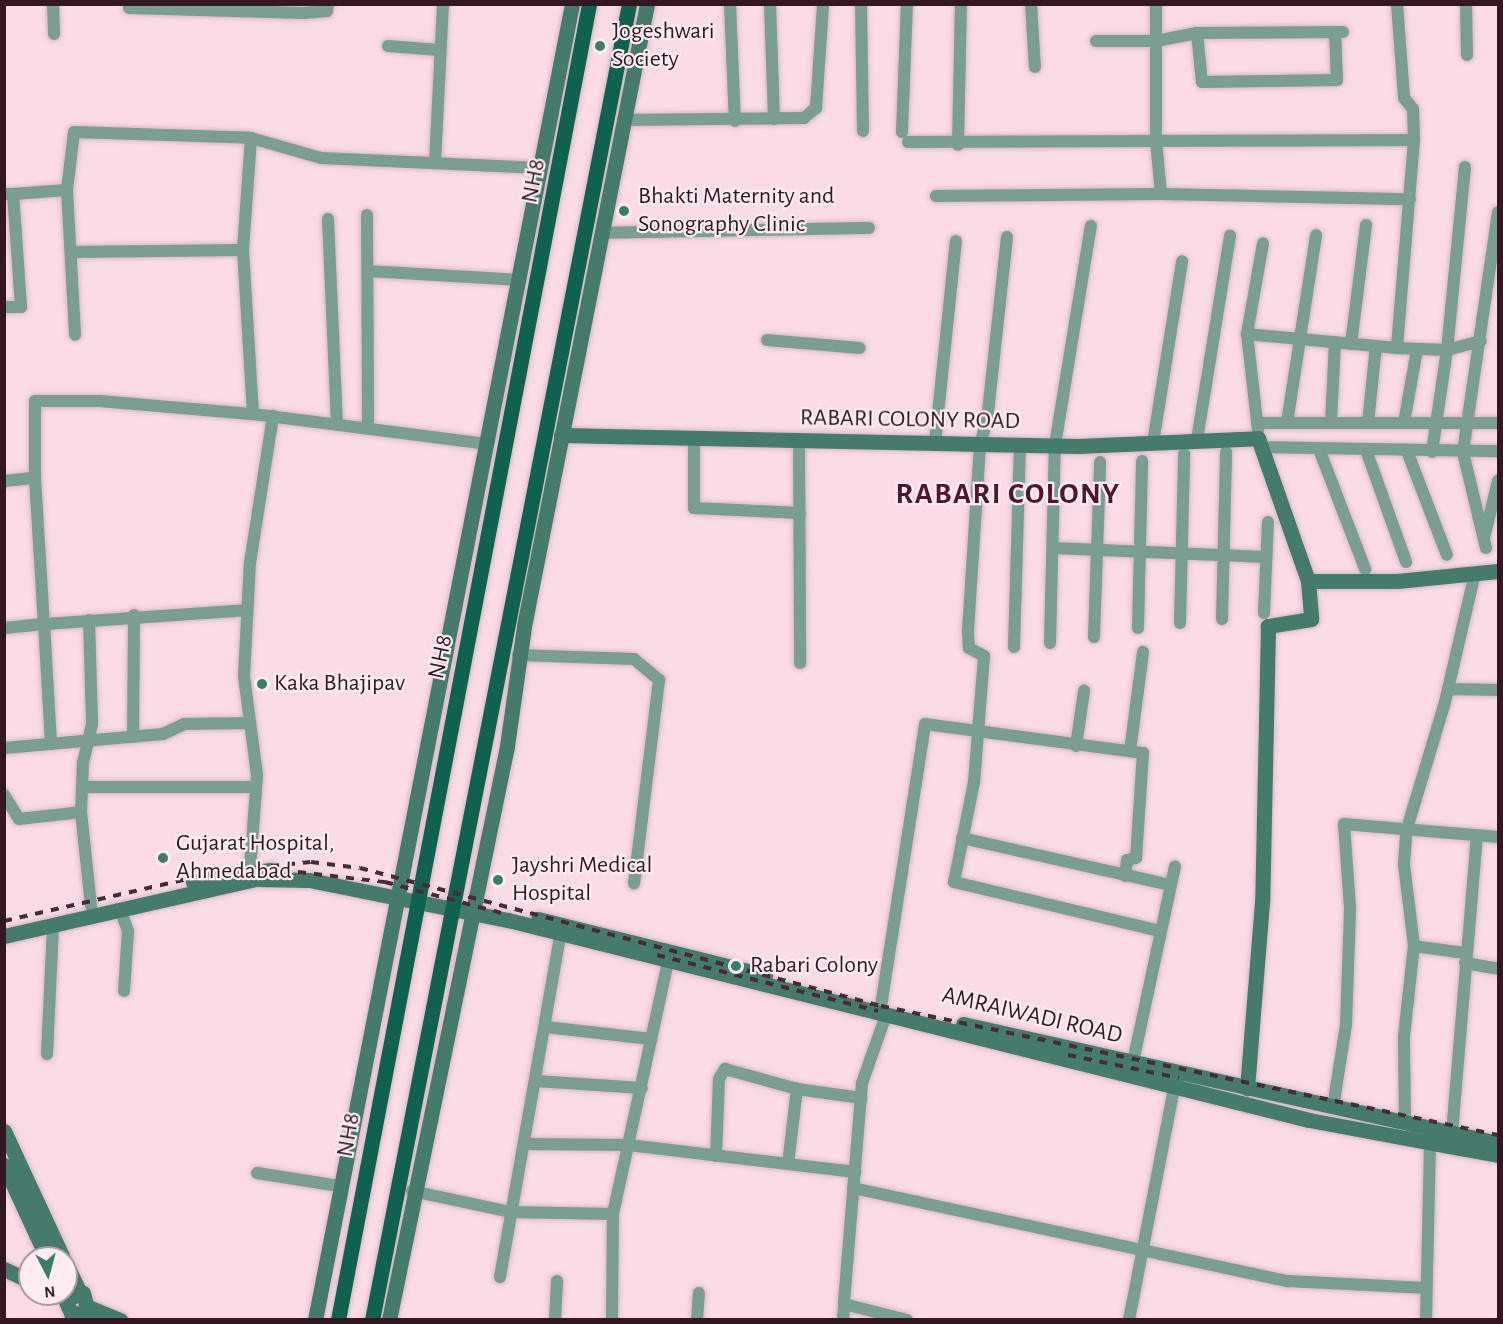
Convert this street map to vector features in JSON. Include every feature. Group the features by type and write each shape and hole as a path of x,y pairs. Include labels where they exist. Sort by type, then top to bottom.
{"main road":[{"name":"NH8","path":"338,1320 416,895 589,4"},
{"path":"372,1320 461,879 496,670 628,4"}],"street":[{"path":"53,4 54,34"},
{"path":"129,8 304,14 327,11 328,4"},
{"path":"435,162 443,4"},
{"path":"315,1320 339,1186 488,444 572,4"},
{"path":"389,1320 412,1191 507,746 518,655 647,4"},
{"path":"730,4 735,121"},
{"path":"770,4 774,119"},
{"path":"624,120 735,121 804,118 816,108 823,4"},
{"path":"861,4 863,131"},
{"path":"907,4 905,137 958,146 1156,141 1414,140"},
{"path":"958,146 961,4"},
{"path":"1031,4 1035,67"},
{"path":"1156,4 1156,141 1161,194"},
{"path":"1397,4 1404,98 1413,109 1414,140 1397,348"},
{"path":"1467,4 1467,55"},
{"path":"1096,41 1156,41 1197,33 1339,32 1337,80 1202,82 1197,33"},
{"path":"388,46 439,50"},
{"path":"75,335 67,190 74,132 251,138 321,158 542,168"},
{"path":"251,138 243,250 253,414"},
{"path":"1432,452 1447,350 1465,167"},
{"path":"4,308 21,307 9,194 67,190"},
{"path":"936,196 1161,194 1410,199"},
{"path":"1486,548 1485,535 1463,452 1498,213"},
{"path":"367,215 368,428"},
{"path":"328,219 337,425"},
{"path":"1352,344 1366,225"},
{"path":"1050,642 1056,445 1091,226"},
{"path":"602,233 869,228"},
{"path":"1287,423 1304,339 1316,235"},
{"path":"1197,440 1230,236"},
{"path":"1007,237 987,420 980,445 968,631 969,648 984,656 974,731 974,782 954,882 1159,932"},
{"path":"935,443 956,241"},
{"path":"1247,1088 1262,902 1268,626 1311,619 1308,581 1259,436 1247,334 1263,243"},
{"path":"72,252 243,250"},
{"path":"1153,443 1182,261"},
{"path":"369,271 520,280"},
{"path":"1247,334 1397,348 1447,350 1481,341"},
{"path":"767,340 860,348"},
{"path":"1331,423 1335,342"},
{"path":"1368,423 1376,346"},
{"path":"1404,423 1417,349"},
{"path":"51,744 35,478 35,401 253,414 488,444"},
{"path":"250,869 256,787 244,676 248,610 273,416"},
{"path":"1259,436 1287,423 1436,423 1467,420 1498,423"},
{"name":"RABARI COLONY ROAD","path":"561,435 980,445 1153,443 1259,436"},
{"path":"1259,436 1319,449 1498,451"},
{"path":"694,437 694,508 800,513"},
{"path":"799,440 800,663"},
{"path":"1014,647 1020,444"},
{"path":"1319,449 1365,569"},
{"path":"1366,450 1406,562"},
{"path":"1407,451 1447,555"},
{"path":"1222,619 1226,452"},
{"path":"1180,623 1184,454"},
{"path":"1138,628 1142,461"},
{"path":"1094,637 1100,462"},
{"path":"4,481 35,478"},
{"path":"1485,535 1498,481"},
{"path":"1264,613 1268,522"},
{"path":"1053,548 1140,554 1266,557"},
{"path":"1308,581 1397,581 1498,571"},
{"path":"1405,1123 1404,1036 1414,946 1404,864 1406,832 1448,689 1475,573"},
{"path":"4,627 134,615 248,610"},
{"path":"133,737 134,615"},
{"path":"89,620 92,724 86,742 81,812 91,906"},
{"path":"1130,751 1143,652"},
{"path":"518,655 634,659 659,680 634,883"},
{"path":"1448,689 1498,690"},
{"path":"1076,746 1084,691"},
{"path":"4,748 133,737 184,724 249,723"},
{"path":"843,1320 861,1098 884,1010 925,724 1076,746 1143,753 1136,858 1127,860 1125,876"},
{"path":"82,787 256,787"},
{"path":"4,795 19,819 81,812"},
{"path":"1333,1107 1346,1025 1350,908 1344,824 1406,832 1498,837"},
{"path":"1452,1133 1465,958 1478,836"},
{"path":"962,838 1171,885"},
{"path":"1132,1062 1175,866"},
{"path":"4,926 250,869 310,871 473,907 668,961 884,1010 1430,1141 1498,1155"},
{"path":"4,936 255,879 309,880 397,891"},
{"path":"120,909 128,931 124,991"},
{"path":"47,1054 53,925"},
{"path":"500,1277 546,1027 559,930"},
{"name":"AMRAIWADI ROAD","path":"559,930 884,1010 1132,1062 1175,1080 1247,1088 1498,1143"},
{"path":"1414,946 1465,958 1498,969"},
{"path":"612,1320 613,1214 668,961"},
{"path":"546,1027 651,1039"},
{"path":"716,1156 721,1073 733,1070 797,1089 861,1098"},
{"path":"1129,1320 1175,1080"},
{"path":"536,1081 642,1088"},
{"path":"788,1164 797,1089"},
{"path":"4,1131 57,1246"},
{"path":"1426,1320 1430,1141"},
{"path":"524,1144 628,1145 855,1172"},
{"path":"4,1165 41,1246"},
{"path":"257,1173 339,1186"},
{"path":"854,1188 1288,1281 1426,1288"},
{"path":"412,1191 511,1212 613,1214"},
{"path":"4,1269 18,1275"},
{"path":"555,1320 557,1281"},
{"path":"697,1320 699,1293"},
{"path":"844,1304 907,1320"},
{"path":"82,1315 121,1320"}],"railway":[{"path":"4,921 223,871 311,862 360,868 881,1006 1498,1135"},
{"path":"298,872 385,882 509,915"},
{"path":"657,955 878,1011"},
{"path":"1068,1055 1179,1078"}],"place":[{"name":"Jogeshwari Society","path":"600,46"},
{"name":"Bhakti Maternity and Sonography Clinic","path":"624,211"},
{"name":"Kaka Bhajipav","path":"262,684"},
{"name":"Gujarat Hospital, Ahmedabad","path":"163,858"},
{"name":"Jayshri Medical Hospital","path":"498,880"},
{"name":"Rabari Colony","path":"736,966"}],"district":[{"name":"RABARI COLONY","path":"1008,494"}]}
